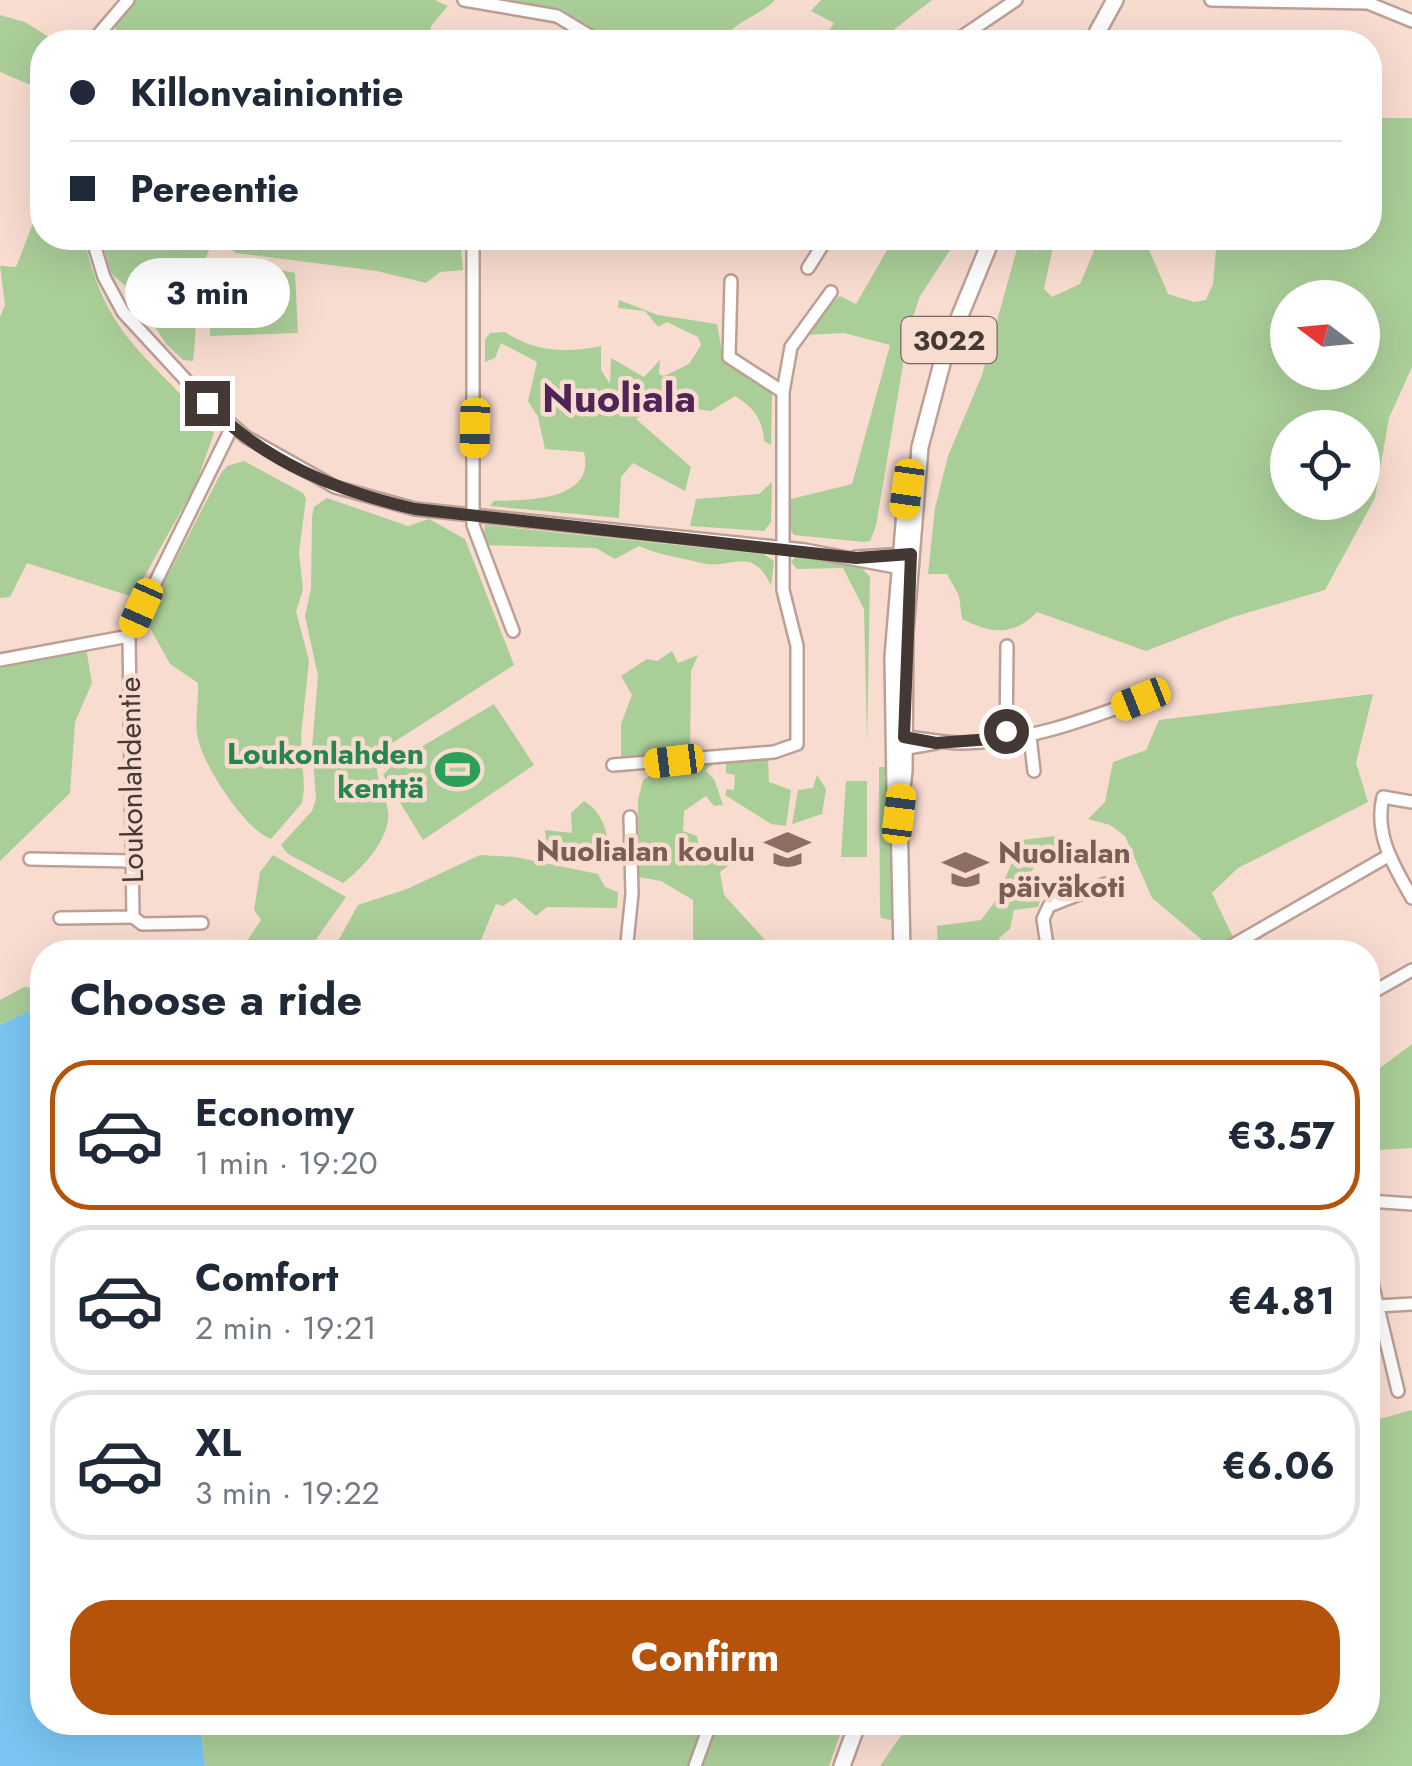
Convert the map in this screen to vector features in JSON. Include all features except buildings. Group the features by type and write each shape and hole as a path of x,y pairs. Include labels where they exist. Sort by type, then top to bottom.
{"main road":[{"path":"1099,30 1115,0"},
{"name":"3022","path":"901,940 898,744 904,561 912,465 945,352 987,250"},
{"name":"3022","path":"895,940 899,904"},
{"path":"842,1766 853,1735"}],"street":[{"path":"102,30 128,0"},
{"path":"464,0 505,3 564,19 581,30"},
{"path":"972,30 1016,0"},
{"path":"1211,0 1368,3 1412,21"},
{"path":"96,250 104,277 123,312 232,427 288,464 334,487 415,509 904,561"},
{"path":"474,250 473,516 475,534 513,631"},
{"path":"808,268 819,250"},
{"path":"730,281 729,357 783,392"},
{"path":"613,765 795,747 798,665 784,596 783,392 791,347 831,292"},
{"name":"Loukonlahdentie","path":"133,917 128,636 232,427"},
{"path":"0,660 128,636"},
{"path":"1006,738 1007,646"},
{"path":"898,744 1030,737 1090,720 1147,697"},
{"path":"1030,737 1034,771"},
{"path":"1412,802 1383,797 1379,816 1388,856 1412,898"},
{"path":"627,940 632,894 630,817"},
{"path":"1241,940 1388,856"},
{"path":"30,859 132,860"},
{"path":"1047,940 1044,919 1048,906 1105,884"},
{"name":"Loukonlahdentie","path":"60,918 133,917 142,924 202,923"},
{"path":"1380,988 1412,970"},
{"path":"1380,1202 1412,1204"},
{"path":"1380,1306 1412,1304"},
{"path":"1380,1321 1398,1391"},
{"path":"695,1766 706,1735"}],"green space":[{"path":"135,0 435,0 448,6 431,30 116,30"},
{"path":"507,0 775,0 731,30 588,30 543,7"},
{"path":"821,0 932,0 893,30 829,30 834,23 811,11"},
{"path":"0,15 38,30 30,30 30,85 0,72"},
{"path":"1382,118 1412,118 1412,367 1389,418 1380,469 1380,410 1270,410 1270,520 1363,520 1325,590 1233,617 1146,651 1037,612 1020,625 1002,630 983,628 962,619 959,596 947,574 928,574 935,508 948,456 982,375 1017,250 1052,250 1044,289 1052,297 1080,284 1093,250 1149,250 1168,294 1194,302 1206,300 1213,284 1216,250 1382,250"},
{"path":"30,231 30,250 87,250 105,302 119,326 214,433 196,484 133,597 27,563 10,597 0,598 0,317 5,305 0,266 16,267"},
{"path":"104,250 209,250 199,282 193,361 183,360 166,344 132,292 111,273"},
{"path":"232,250 461,250 463,270 440,272 426,283 377,271"},
{"path":"887,250 950,250 920,296 909,329 876,526 870,541 794,535 788,526 787,500 852,484 890,345 844,333 805,335 823,309 840,296 856,304"},
{"path":"225,259 295,273 298,333 210,336 210,270"},
{"path":"619,300 658,315 717,324 723,358 772,393 771,445 764,441 756,414 735,396 711,411 660,404 636,419 691,467 685,491 633,463 621,477 619,518 490,506 494,501 555,495 579,481 585,468 584,452 545,449 538,417 528,401 537,362 501,343 495,358 485,362 485,340 490,333 505,332 528,344 551,349 601,346 601,370 610,384 611,358 644,377 660,360 659,374 664,376 689,364 701,345 698,337 667,322 658,327 645,311 618,308"},
{"path":"244,461 303,493 306,499 299,552 303,590 296,611 309,661 301,736 304,789 302,803 271,839 238,811 217,780 198,739 198,683 170,664 145,619 221,473 227,466"},
{"path":"772,482 771,522 764,531 690,526 696,499 759,494"},
{"path":"327,498 408,526 429,519 465,539 514,665 380,751 377,767 388,822 366,861 343,883 288,854 281,845 312,811 316,799 312,747 318,676 305,616 311,588 312,517 314,507"},
{"path":"485,525 764,554 774,561 771,586 764,573 748,562 712,565 639,546 615,559 596,548 483,545"},
{"path":"797,555 859,565 870,577 867,743 864,609 843,568 797,569 791,562"},
{"path":"86,648 92,683 75,722 70,793 0,861 0,666"},
{"path":"672,651 678,663 698,655 691,671 690,755 621,762 621,724 632,695 621,676 647,659 657,661"},
{"path":"1373,694 1356,763 1368,802 1238,868 1212,893 1233,937 1228,940 1202,940 1152,898 1125,836 1110,825 1088,819 1105,802 1113,762 1146,750 1159,720"},
{"name":"Loukonlahden kenttä","path":"494,704 534,765 423,840 383,775 394,763"},
{"path":"768,758 769,782 791,790 786,826 771,824 725,795 727,789 734,790 735,775 726,773 726,762"},
{"path":"714,764 705,770 714,779 723,805 714,806 706,796 684,811 683,831 697,836 699,849 731,851 740,857 720,872 724,895 765,940 693,940 693,900 661,881 639,877 638,800 643,780 659,769"},
{"path":"879,767 889,767 892,920 881,918 880,914"},
{"path":"817,775 826,789 822,814 792,824 798,790 813,788"},
{"path":"846,781 867,781 867,857 841,857"},
{"path":"584,801 597,812 605,827 607,843 602,859 580,846 577,860 547,847 545,830 572,833 571,813"},
{"path":"1055,836 1058,843 1053,850 1035,856 1033,870 1019,877 1023,898 1042,896 1038,907 1014,910 1010,929 999,940 938,940 937,926 981,920 994,903 1022,840"},
{"path":"273,855 346,897 316,940 248,940 261,920 254,910 260,872"},
{"path":"480,855 515,857 598,874 605,887 618,892 617,908 547,907 536,916 515,898 503,906 496,904 481,940 339,940 358,905 407,889"},
{"path":"30,988 30,1012 0,1025 0,1000"},
{"path":"1412,1044 1412,1148 1380,1150 1380,1068"},
{"path":"1412,1410 1412,1766 880,1766 903,1735 1380,1735 1380,1419"},
{"path":"201,1735 704,1735 692,1766 205,1766"},
{"path":"711,1735 840,1735 829,1766 702,1766"}],"water":[{"path":"30,1012 30,1735 201,1735 205,1766 0,1766 0,1025"}],"place":[{"name":"Loukonlahden kenttä","path":"457,770"},
{"name":"Nuolialan koulu","path":"788,850"},
{"name":"Nuolialan päiväkoti","path":"965,869"}],"district":[{"name":"Nuoliala","path":"619,398"}],"route":[{"path":"207,403 246,438 308,475 349,492 415,509 856,558 887,552 911,554 904,737 936,743 972,742 1006,738 1006,731"}]}
